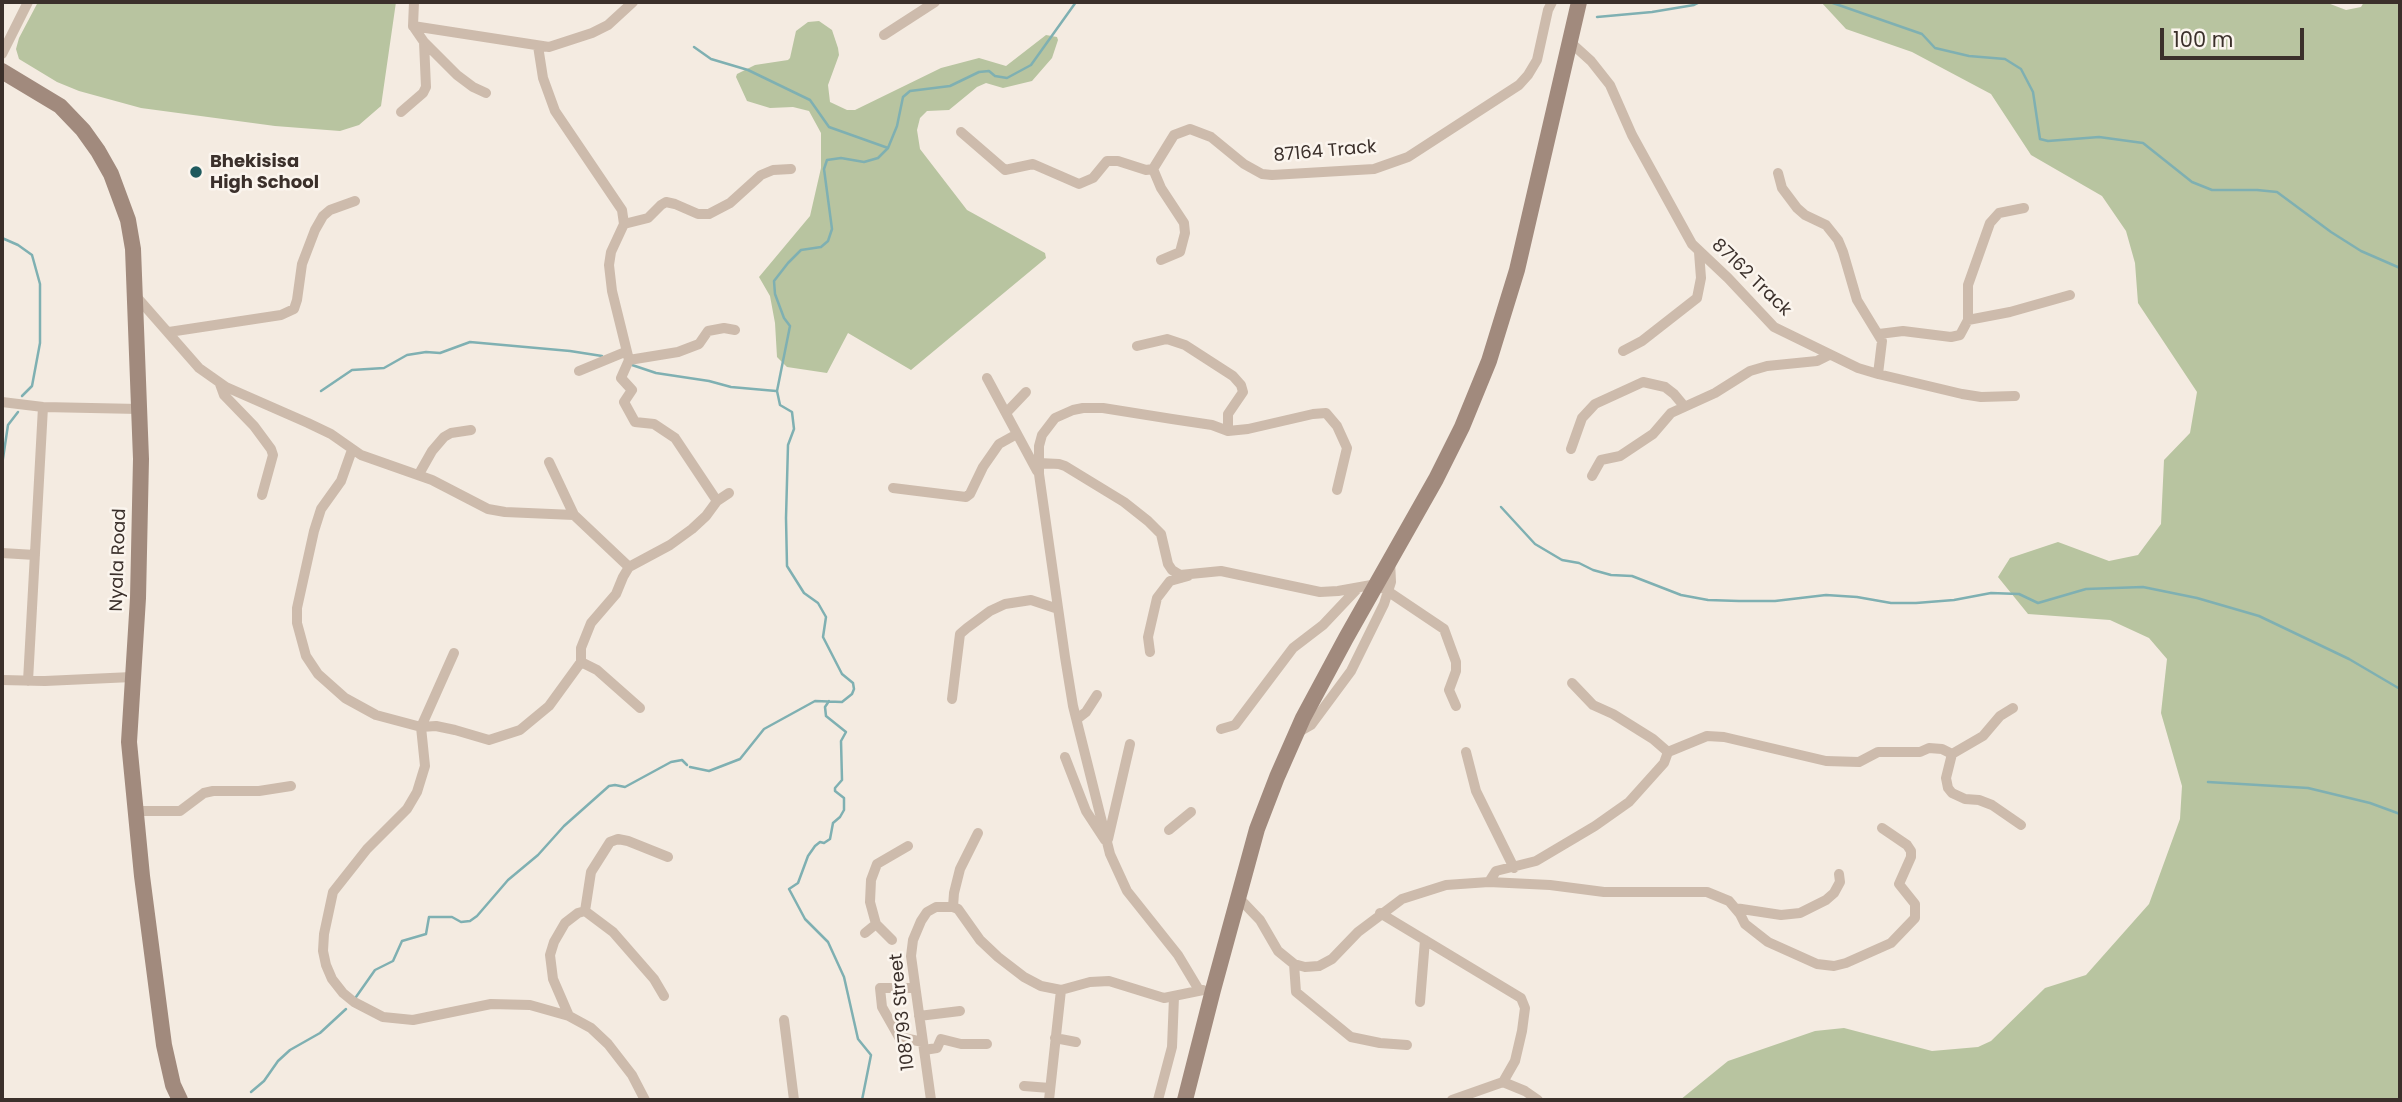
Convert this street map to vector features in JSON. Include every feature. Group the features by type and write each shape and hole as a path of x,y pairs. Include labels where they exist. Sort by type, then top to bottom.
{"main road":[{"path":"1185,1100 1206,990 1238,897 1257,829 1277,777 1346,638 1383,588 1390,561 1451,448 1489,361 1517,270 1579,2"},
{"name":"Nyala Road","path":"2,71 60,106 83,130 111,174 128,220 133,249 135,295 140,540 129,742 164,1045 173,1085 180,1100"}],"street":[{"path":"2,54 28,2"},
{"path":"414,2 414,26 424,41 457,75 486,93"},
{"path":"414,26 538,47 566,43 592,33 608,24 633,2"},
{"path":"884,35 935,2"},
{"name":"87164 Track","path":"1153,169 1174,135 1190,129 1211,137 1249,168 1272,175 1374,169 1408,157 1520,85 1536,60 1552,2"},
{"path":"401,112 423,93 426,87 424,41"},
{"name":"87162 Track","path":"1570,42 1591,61 1610,85 1632,135 1681,228 1699,253 1728,278 1774,327 1829,355 1878,374 1962,394 1981,397 2015,396"},
{"path":"538,47 543,78 555,111 618,203 624,224 611,252 609,265 624,359 621,378 632,390 624,402 635,422 654,424 676,438 717,501"},
{"path":"961,132 1005,170 1033,164 1079,184 1093,178 1107,161 1118,160 1146,170 1153,169 1161,188 1184,223 1185,233 1180,252 1161,260"},
{"path":"624,224 643,221 666,202 672,202 698,214 709,214 730,203 761,175 773,170 791,169"},
{"path":"1778,173 1782,188 1797,208 1826,225 1838,240 1855,296 1879,334 1883,347 1878,374"},
{"path":"169,332 281,315 294,309 302,264 315,230 330,210 355,201"},
{"path":"1879,334 1913,331 1961,335 1968,320 1968,285 1992,219 2005,211 2024,208"},
{"path":"1623,351 1643,341 1697,298 1702,278 1699,253"},
{"path":"135,295 199,368 219,384 331,434 352,450 379,462 419,474 488,509 574,515"},
{"path":"1968,320 2010,312 2070,295"},
{"path":"579,371 601,362 678,352 699,344 708,331 724,328 735,330"},
{"path":"1137,346 1167,339 1185,345 1233,376 1243,392 1228,414 1228,430"},
{"path":"1592,475 1601,460 1619,456 1653,434 1667,416 1715,393 1750,370 1814,361 1829,355"},
{"path":"987,378 1039,468"},
{"path":"1572,449 1582,418 1590,410 1607,398 1643,382 1665,387 1684,406"},
{"path":"219,384 224,395 262,435 271,449 273,455 262,495"},
{"path":"1006,413 1026,392"},
{"path":"2,402 43,407 139,409"},
{"path":"27,681 43,407"},
{"path":"978,833 960,869 953,906 980,940 998,957 1033,982 1061,990 1090,982 1109,981 1154,996 1174,997 1206,990 1127,891 1113,864 1077,719 1058,608 1039,468 1039,446 1048,425 1055,418 1073,410 1103,408 1212,425 1228,430 1248,429 1319,412 1326,413 1337,426 1347,448 1337,490"},
{"path":"419,474 444,437 451,433 471,430"},
{"path":"893,488 966,497 973,490 983,467 999,444 1017,434"},
{"path":"352,450 341,481 321,509 314,531 297,608 300,638 306,656 318,674 345,698 376,715 421,727 446,728 489,740 512,734 540,716 581,662 581,648 591,623 617,594 629,567 670,545 692,529 717,501 729,493"},
{"path":"549,462 574,515 629,567"},
{"path":"1039,468 1059,464 1124,502 1158,530 1168,564 1180,575 1221,571 1320,592 1383,588 1438,624 1447,634 1456,662 1450,690 1455,706"},
{"path":"2,553 35,555"},
{"path":"1150,652 1148,637 1157,598 1170,581 1191,575"},
{"path":"1221,729 1236,725 1293,648 1323,625 1357,589"},
{"path":"952,699 960,634 990,611 1005,604 1031,600 1058,608"},
{"path":"454,653 421,727 425,766 417,792 407,809 359,859 333,892 326,919 323,951 326,965 332,979 343,993 383,1017 413,1020 491,1004 530,1005 569,1016 591,1028 608,1044 632,1075 645,1100"},
{"path":"581,662 597,670 640,708"},
{"path":"2,680 132,677"},
{"path":"1572,683 1593,705 1653,739 1668,752"},
{"path":"1077,719 1086,712 1097,695"},
{"path":"1489,883 1496,871 1536,861 1629,802 1664,763 1668,752 1707,736 1714,735 1826,761 1859,762 1878,752 1920,752 1929,748 1952,754 1983,736 2000,716 2013,708"},
{"path":"1107,842 1130,744"},
{"path":"1466,752 1476,791 1514,868"},
{"path":"1952,754 1946,778 1952,793 1992,805 2021,825"},
{"path":"1065,757 1086,811 1107,842"},
{"path":"136,811 180,811 204,793 213,791 291,786"},
{"path":"1169,830 1191,812"},
{"path":"1238,897 1260,920 1278,951 1294,964 1311,968 1332,959 1380,913 1402,899 1446,884 1489,883 1550,885 1604,892 1707,892 1729,901 1745,924 1769,942 1825,967 1846,963 1891,943 1915,918 1915,904 1899,884 1912,851 1908,845 1882,828"},
{"path":"585,911 591,873 610,842 618,839 628,841 668,857"},
{"path":"892,940 876,925 870,902 871,880 877,864 908,846"},
{"path":"1735,908 1781,915 1800,913 1834,893 1840,882 1839,874"},
{"name":"108793 Street","path":"930,1100 911,956 913,940 924,917 936,907 953,906"},
{"path":"569,1016 553,979 550,955 565,923 585,911"},
{"path":"585,911 613,932 645,967 664,996"},
{"path":"1380,913 1516,994 1524,1002 1516,1061 1503,1082 1452,1100"},
{"path":"864,933 876,925"},
{"path":"1420,1002 1425,940"},
{"path":"1294,964 1296,992 1351,1037 1407,1045"},
{"path":"915,988 880,988 882,1007 899,1037 937,1048 941,1039 961,1044 988,1044"},
{"path":"1049,1100 1061,990"},
{"path":"1158,1100 1172,1047 1174,997"},
{"path":"919,1016 960,1011"},
{"path":"784,1020 794,1100"},
{"path":"1055,1038 1076,1042"},
{"path":"1503,1082 1538,1100"},
{"path":"1024,1086 1050,1088"}],"green space":[{"path":"38,2 396,2 381,106 359,125 340,131 275,126 141,108 79,91 57,82 19,59 16,49 19,38"},
{"path":"1821,2 2325,2 2346,10 2361,7 2364,2 2400,2 2400,1100 1680,1100 1728,1061 1815,1031 1844,1028 1932,1051 1978,1047 1991,1041 2045,988 2086,975 2149,904 2180,819 2182,786 2161,713 2167,659 2149,638 2110,620 2028,614 1998,577 2010,558 2058,542 2109,561 2138,555 2161,524 2164,460 2190,433 2197,392 2138,303 2135,263 2126,231 2102,196 2031,155 1991,94 1912,52 1846,29"},
{"path":"819,21 832,30 839,55 828,85 830,102 847,110 855,110 941,68 979,58 1006,66 1046,35 1057,37 1058,40 1052,58 1032,81 1003,88 986,83 949,110 927,111 920,118 917,130 920,149 967,210 1045,253 1046,258 911,370 848,333 827,373 787,367 777,357 770,296 759,277 810,216 821,168 821,133 809,111 793,107 770,108 747,101 736,77 755,65 788,60 796,31 808,22"}],"waterway":[{"path":"690,767 709,771 740,759 764,729 815,701 842,702 854,689 853,683 842,674 823,637 826,617 818,603 804,593 787,566 788,445 794,429 792,412 780,405 777,391 790,326 775,294 774,281 801,250 821,247 828,241 832,229 824,169 827,160 841,158 864,162 878,158 888,148 897,126 903,97 910,91 950,86 979,72 989,71 995,76 1007,78 1031,65 1076,2"},
{"path":"1597,17 1652,12 1700,2"},
{"path":"1830,2 1922,34 1935,48 1969,56 2005,59 2021,69 2033,92 2040,139 2048,141 2099,137 2143,143 2192,182 2212,190 2277,192 2361,251 2400,268"},
{"path":"694,47 711,59 748,70 810,100 829,127 888,148"},
{"path":"2,238 32,255 40,284 40,343 32,386 22,396"},
{"path":"321,391 352,370 384,368 407,355 440,353 470,342 602,356"},
{"path":"632,365 656,373 731,387 776,391"},
{"path":"2,465 8,425 18,412"},
{"path":"1501,507 1535,544 1562,560 1579,563 1611,575 1632,576 1681,595 1708,600 1739,601 1775,601 1826,595 1891,603 1916,603 1991,593 2019,594 2038,603 2086,589 2143,587 2197,598 2259,616 2349,659 2400,689"},
{"path":"829,701 825,707 826,716 846,732 841,741 842,780 835,788 844,798 844,810 833,823 830,839 815,846 808,856 798,883 789,889 805,919 828,942 844,977 858,1039 871,1055 862,1100"},
{"path":"356,997 375,970 393,961 402,941 426,934 429,917 452,917 461,922 470,921 477,916 508,880 538,855 564,826 609,786 625,787 671,762 682,760 687,765"},
{"path":"2208,782 2308,788 2370,803 2400,814"},
{"path":"251,1092 290,1050 320,1033 346,1009"}],"place":[{"name":"Bhekisisa High School","path":"196,172"}]}
